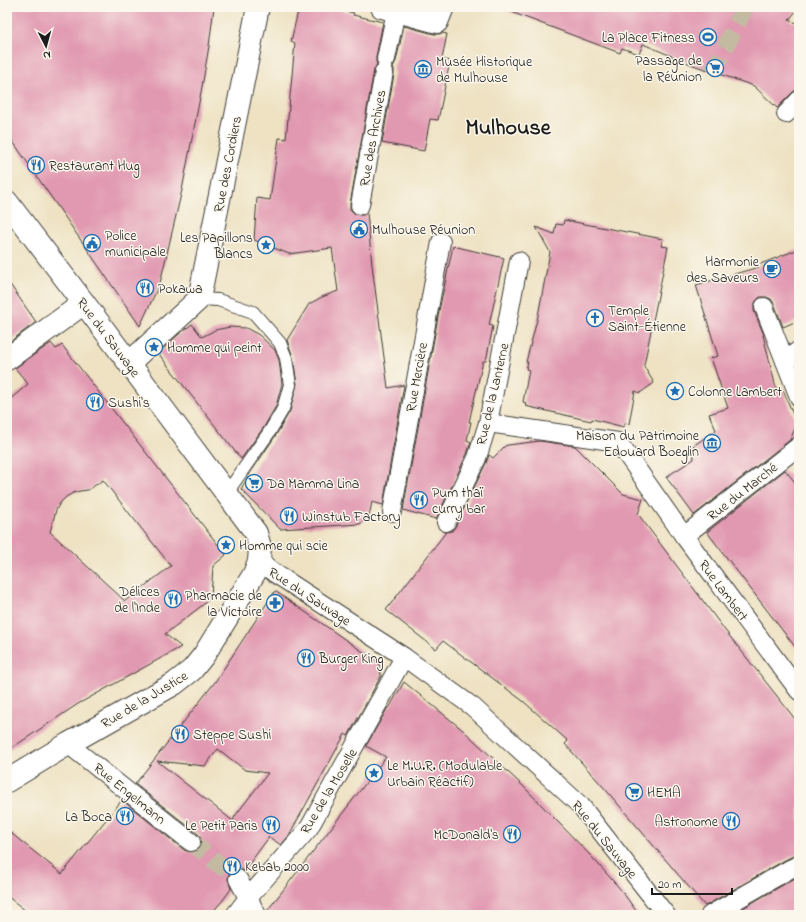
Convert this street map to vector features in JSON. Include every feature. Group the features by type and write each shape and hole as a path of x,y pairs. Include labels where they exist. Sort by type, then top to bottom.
{"street":[{"name":"Rue des Cordiers","path":"200,299 258,7"},
{"path":"389,9 444,18"},
{"name":"Rue des Archives","path":"360,205 385,65 389,9"},
{"path":"786,114 799,100"},
{"name":"Rue du Sauvage","path":"7,202 256,534 260,547 259,562 404,657 473,707 581,806 666,915"},
{"name":"Rue Mercière","path":"392,512 441,242"},
{"name":"Rue de la Lanterne","path":"446,522 477,458 488,423 519,261"},
{"path":"129,363 200,299"},
{"path":"7,359 84,303"},
{"path":"764,307 799,397"},
{"path":"785,361 799,350"},
{"name":"Rue Lambert","path":"488,423 618,442 684,536 799,691"},
{"name":"Rue du Marché","path":"684,536 799,446"},
{"name":"Rue de la Justice","path":"7,781 68,744 174,684 192,670 204,655 254,574 259,562"},
{"name":"Rue de la Moselle","path":"235,915 309,828 404,657"},
{"name":"Rue Engelmann","path":"68,744 191,842"},
{"path":"710,915 799,865"},
{"path":"238,879 257,915"}],"lane":[{"path":"200,299 218,300 253,312 280,343 286,358 290,385 282,409 270,431 226,494"}],"building":[{"path":"7,7 214,7 202,87 182,190 160,283 140,326 7,133"},
{"path":"299,7 327,7 383,22 376,57 377,64 374,70 350,209 359,215 367,213 372,265 388,388 404,385 383,505 372,502 369,517 360,524 280,529 241,489 290,411 297,384 293,357 287,340 309,304 338,291 332,248 289,254 254,240 257,198 270,200 279,138 286,139 295,43 291,41"},
{"path":"504,7 799,7 789,20 799,24 799,90 792,93 777,108 754,86 693,65 643,44 639,54 622,48 620,53 503,9"},
{"path":"404,26 434,34 447,34 442,59 450,61 438,120 430,119 424,151 382,143 394,74 393,67 396,61"},
{"name":"Temple Saint-Étienne","path":"564,220 663,239 661,246 668,247 644,365 654,383 640,393 635,391 629,424 625,423 624,427 525,406 526,403 523,402 529,370 526,369 528,362 526,362 538,316 550,252 536,227 554,234 556,224 563,225"},
{"path":"453,246 504,258 489,325 493,326 486,361 483,361 469,422 471,422 467,440 471,442 467,454 436,519 403,510 440,306"},
{"path":"799,249 799,320 783,327 774,303 771,299 766,297 760,297 754,306 754,311 764,335 776,388 783,390 797,424 790,440 694,515 666,477 694,459 693,446 716,430 709,414 728,408 711,358 718,356 696,285 759,267 758,265"},
{"path":"7,280 36,322 7,344"},
{"path":"192,324 202,337 215,330 230,327 246,328 259,335 275,350 279,360 282,384 276,406 264,427 241,459 158,353"},
{"path":"51,343 56,349 62,345 226,555 213,566 211,597 165,634 181,647 78,704 7,751 7,402 28,384 15,368","holes":["103,480 171,566 125,601 50,532 56,510 66,497 73,493 88,490"]},
{"path":"540,441 575,446 623,494 643,499 638,514 724,629 799,724 799,855 795,855 785,860 705,906 565,744 568,741 523,701 443,641 436,649 386,610 446,532 452,531 455,527 489,455 493,458 505,446 508,445"},
{"path":"785,470 799,487 799,652 707,532"},
{"path":"275,591 379,663 381,676 348,736 345,734 288,837 281,845 269,837 244,871 238,869 229,873 228,879 231,889 210,915 31,915 7,896 7,830 62,874 122,800 184,850 194,852 199,849 201,838 198,834 135,784 215,682","holes":["218,749 245,770 268,773 235,816 233,821 157,761 205,766"]},
{"path":"404,682 464,731 523,786 591,856 621,890 639,915 267,915 267,911 386,757 366,746"},
{"path":"799,876 799,915 731,915 795,878"}],"tunnel":[{"path":"713,72 745,7"},
{"path":"191,842 238,879"}],"place":[{"name":"La Place Fitness","path":"708,37"},
{"name":"Passage de la Réunion","path":"715,68"},
{"name":"Musée Historique de Mulhouse","path":"423,69"},
{"name":"Restaurant Hug","path":"36,165"},
{"name":"Mulhouse Réunion","path":"359,229"},
{"name":"Police municipale","path":"92,243"},
{"name":"Les Papillons Blancs","path":"266,245"},
{"name":"Harmonie des Saveurs","path":"772,269"},
{"name":"Pokawa","path":"145,288"},
{"name":"Temple Saint-Étienne","path":"595,318"},
{"name":"Homme qui peint","path":"154,347"},
{"name":"Colonne Lambert","path":"675,391"},
{"name":"Sushi's","path":"95,402"},
{"name":"Maison du Patrimoine Edouard Boeglin","path":"712,443"},
{"name":"Da Mamma Lina","path":"254,483"},
{"name":"Pum thaï curry bar","path":"419,500"},
{"name":"Winstub Factory","path":"289,516"},
{"name":"Homme qui scie","path":"226,545"},
{"name":"Délices de l'Inde","path":"173,599"},
{"name":"Pharmacie de la Victoire","path":"275,603"},
{"name":"Burger King","path":"306,658"},
{"name":"Steppe Sushi","path":"180,734"},
{"name":"Le M.U.R. (Modulable Urbain Réactif)","path":"374,773"},
{"name":"HEMA","path":"634,792"},
{"name":"La Boca","path":"125,816"},
{"name":"Astronome","path":"731,821"},
{"name":"Le Petit Paris","path":"271,825"},
{"name":"McDonald's","path":"512,834"},
{"name":"Kebab 2000","path":"232,866"}],"district":[{"name":"Mulhouse","path":"508,126"}]}
